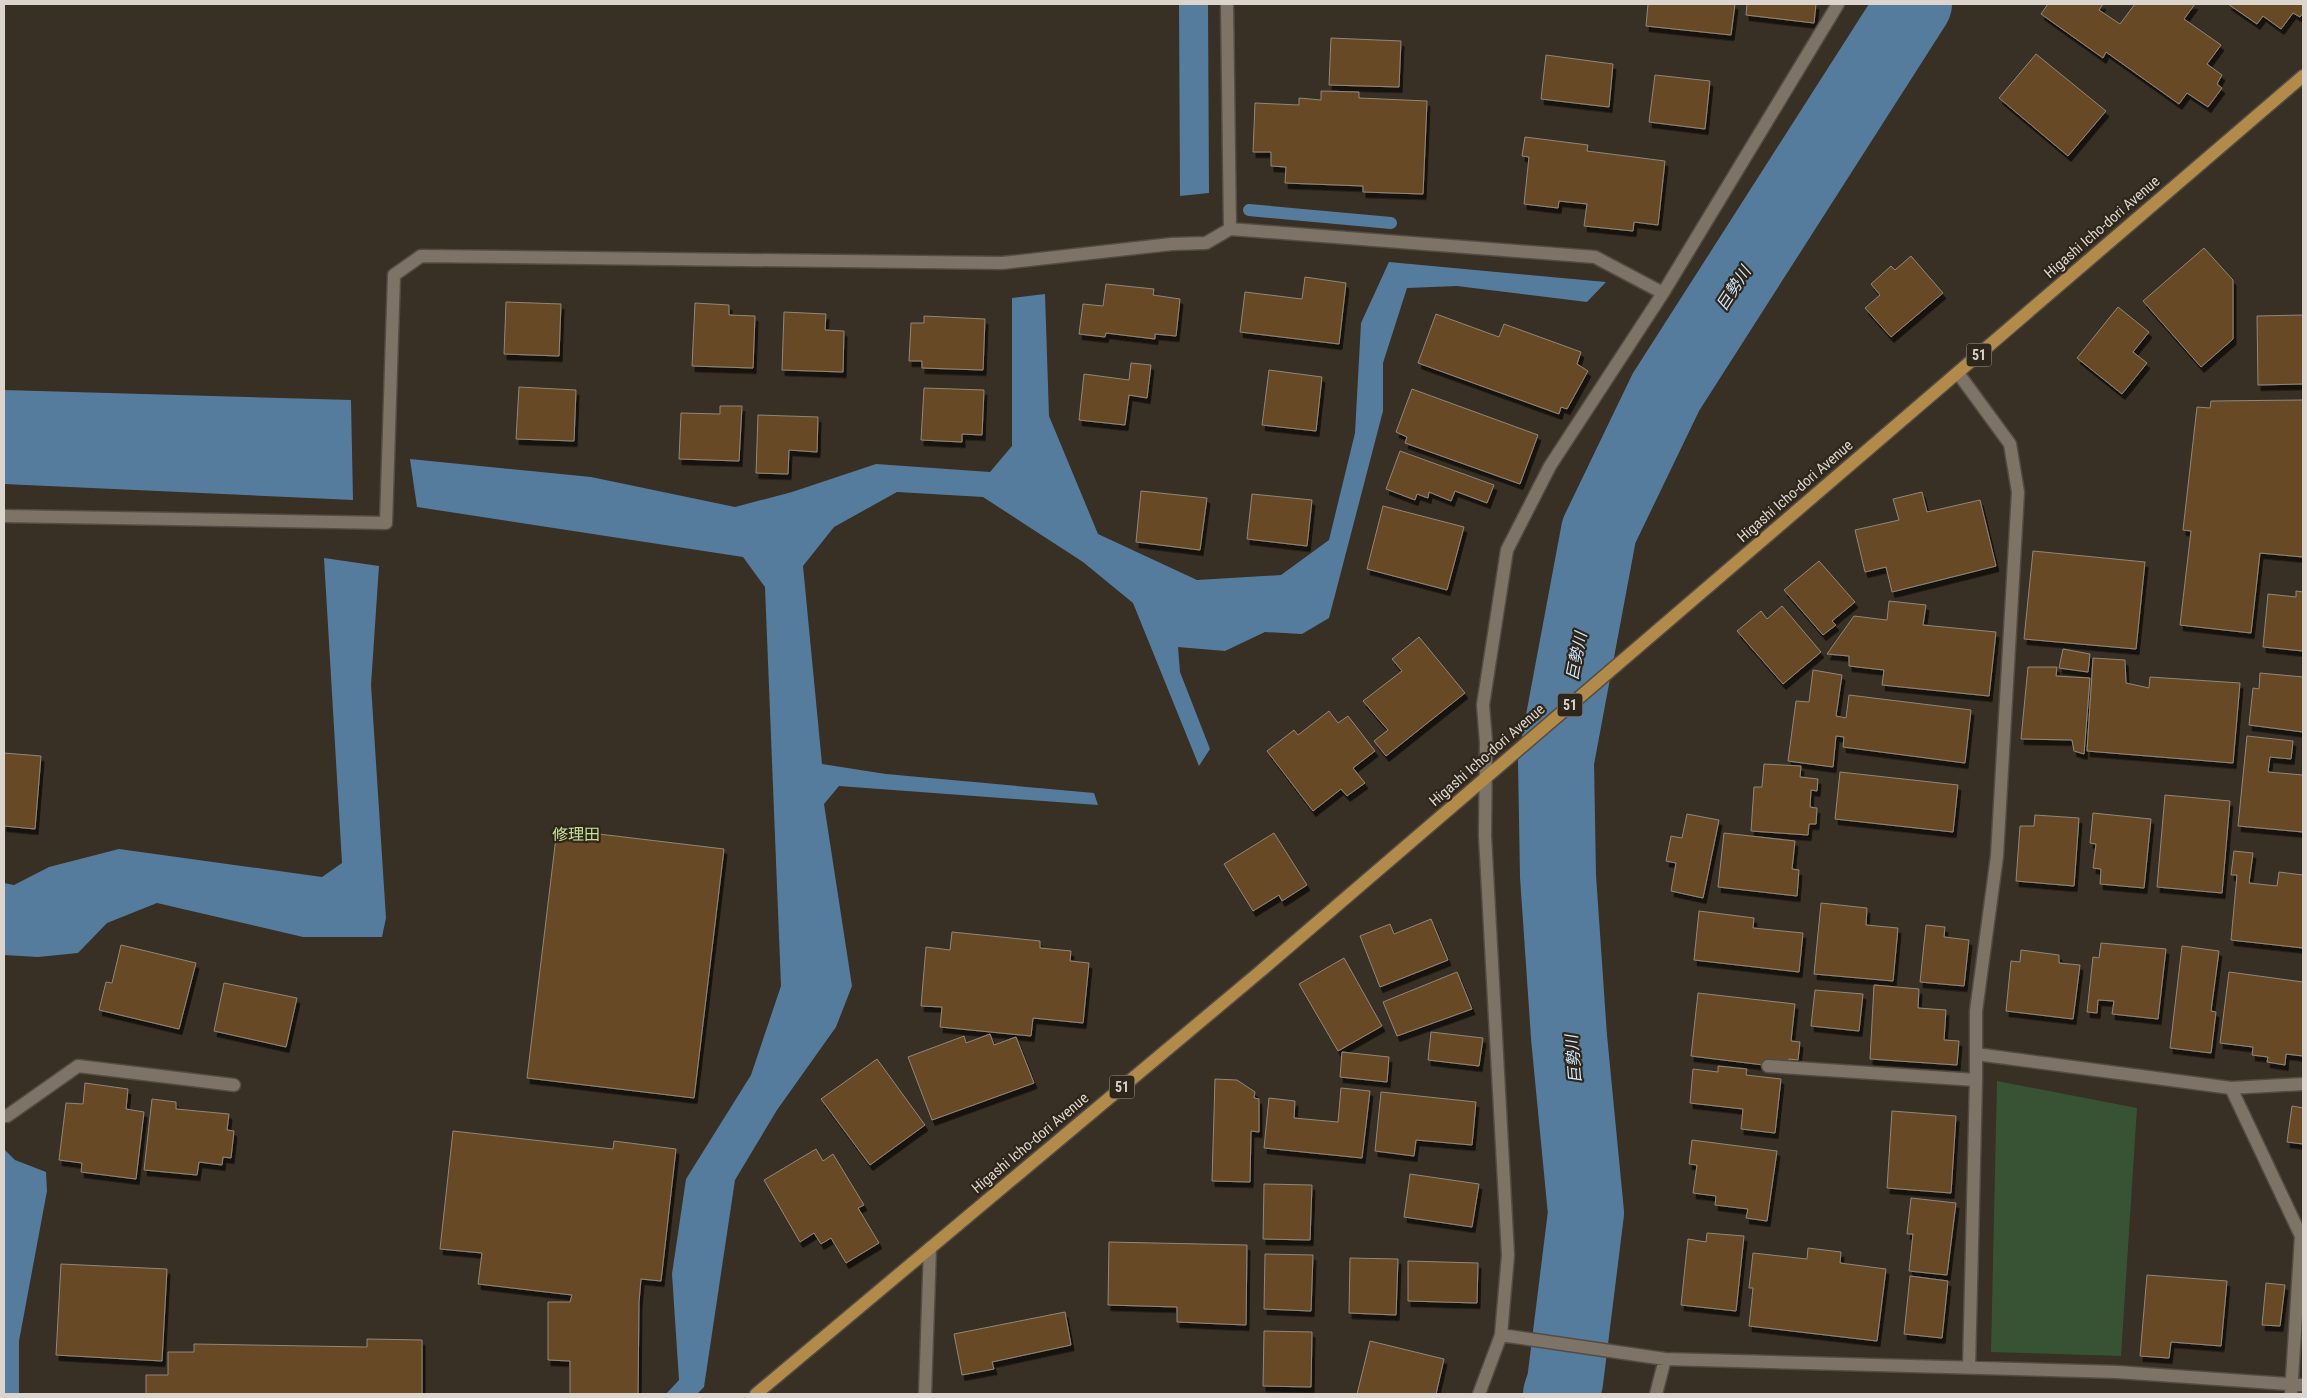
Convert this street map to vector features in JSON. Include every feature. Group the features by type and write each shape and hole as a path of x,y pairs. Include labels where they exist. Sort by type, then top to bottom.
{"main road":[{"name":"Higashi Icho-dori Avenue","path":"756,1394 1256,975 2303,76"}],"street":[{"path":"1227,4 1230,229"},
{"path":"1479,1394 1501,1335 1508,1255 1485,836 1486,778 1483,705 1507,550 1550,466 1663,293 1838,4"},
{"path":"4,516 386,523 394,275 421,256 1002,263 1172,244 1206,243 1230,229 1595,258 1663,293"},
{"path":"1958,372 2010,444 2018,492 1997,856 1976,1011 1969,1368"},
{"path":"1976,1054 2231,1088 2303,1084"},
{"path":"4,1116 7,1116 78,1066 234,1085"},
{"path":"1768,1066 1976,1080"},
{"path":"1501,1335 1665,1359 2117,1372 2295,1388 2301,1236 2231,1088"},
{"path":"925,1394 930,1248"},
{"path":"1656,1394 1665,1359"}],"green space":[{"path":"1997,1081 2137,1108 2121,1356 1991,1352"}],"water":[{"path":"1179,4 1208,4 1209,193 1180,196"},
{"path":"1389,262 1606,282 1587,302 1457,286 1407,288 1383,363 1383,411 1329,618 1302,634 1265,632 1225,651 1178,647 1180,672 1210,749 1199,766 1133,603 1083,562 983,497 897,492 834,527 803,566 822,764 886,774 1094,793 1098,805 839,786 824,804 852,986 836,1027 777,1110 735,1180 704,1387 697,1394 666,1394 679,1380 672,1274 686,1179 751,1075 781,986 765,587 743,557 417,507 410,459 591,477 735,507 792,492 876,464 990,472 1012,446 1012,298 1045,294 1049,416 1098,534 1197,580 1281,575 1329,540 1355,433 1361,323"},
{"path":"4,390 351,400 353,500 4,484"},
{"path":"324,558 379,566 371,685 386,918 382,937 303,937 157,903 107,923 78,953 38,957 4,955 4,883 14,885 49,867 119,849 322,877 342,863"},
{"path":"4,1149 15,1160 46,1172 47,1191 19,1341 19,1394 4,1394"}],"building":[{"path":"1648,4 1735,4 1731,35 1646,26"},
{"path":"1747,4 1816,4 1814,23 1746,15"},
{"path":"2048,4 2103,4 2099,10 2120,24 2135,4 2195,4 2184,19 2221,45 2207,64 2222,75 2217,84 2222,88 2208,107 2187,93 2179,104 2106,52 2103,58 2041,14"},
{"path":"2228,4 2303,4 2303,13 2300,17 2293,13 2281,29 2263,16 2257,24"},
{"path":"1331,38 1401,41 1399,87 1329,85"},
{"path":"2036,54 2106,111 2068,156 1999,98"},
{"path":"1546,55 1613,64 1609,107 1541,99"},
{"path":"1655,75 1710,81 1705,129 1649,122"},
{"path":"1321,91 1359,92 1359,98 1427,101 1423,194 1363,192 1363,186 1285,183 1286,167 1271,166 1271,152 1253,152 1255,103 1299,105 1299,98 1321,100"},
{"path":"1525,137 1588,145 1587,151 1665,161 1658,225 1634,222 1633,231 1584,226 1587,204 1559,201 1558,208 1524,204 1529,157 1522,156"},
{"path":"2204,248 2233,280 2233,339 2201,367 2143,301"},
{"path":"1911,256 1943,293 1891,337 1865,308 1880,295 1871,284 1891,266 1895,270"},
{"path":"1305,277 1346,283 1339,344 1240,332 1245,292 1302,299"},
{"path":"1106,284 1154,289 1153,295 1180,299 1176,336 1155,334 1155,339 1106,333 1105,337 1079,334 1083,304 1103,306"},
{"path":"506,302 561,304 559,356 504,354"},
{"path":"695,303 729,305 729,315 755,316 753,368 692,366"},
{"path":"2118,307 2149,332 2133,352 2147,363 2122,394 2077,358"},
{"path":"784,312 826,314 825,330 844,331 843,372 782,370"},
{"path":"1436,314 1499,337 1504,324 1581,352 1577,364 1588,371 1567,409 1561,407 1559,414 1418,363"},
{"path":"2303,315 2303,384 2258,385 2257,316"},
{"path":"924,316 985,319 983,370 922,368 922,361 909,361 911,323 924,323"},
{"path":"1131,363 1151,365 1147,398 1129,395 1125,425 1079,420 1084,374 1129,380"},
{"path":"1269,370 1322,377 1316,431 1262,425"},
{"path":"519,387 576,390 574,441 516,439"},
{"path":"924,388 984,390 982,435 962,434 962,442 921,440"},
{"path":"1412,389 1538,435 1520,484 1405,443 1407,437 1396,432"},
{"path":"2303,400 2303,557 2260,553 2251,633 2180,625 2191,531 2183,530 2197,407 2210,408 2211,401"},
{"path":"720,406 742,406 739,461 679,459 681,413 720,414"},
{"path":"758,415 818,417 817,452 789,450 788,474 756,473"},
{"path":"1400,451 1494,485 1487,503 1455,491 1451,501 1429,492 1428,498 1417,494 1415,500 1386,489"},
{"path":"1141,491 1207,498 1200,550 1136,542"},
{"path":"1922,492 1927,512 1980,500 1996,566 1892,592 1886,567 1865,572 1855,530 1899,520 1893,499"},
{"path":"1252,494 1312,500 1307,546 1247,539"},
{"path":"1383,506 1464,527 1447,590 1367,569"},
{"path":"2033,551 2145,562 2136,649 2024,639"},
{"path":"1819,561 1855,602 1832,621 1836,625 1823,635 1784,590"},
{"path":"2296,591 2303,592 2303,651 2263,647 2268,594 2296,597"},
{"path":"1889,601 1926,605 1923,625 1996,632 1989,696 1882,685 1884,670 1849,666 1849,656 1827,654 1854,616 1887,620"},
{"path":"1782,606 1821,652 1783,684 1737,631 1761,611 1767,619"},
{"path":"1419,637 1465,693 1386,756 1374,741 1388,730 1363,701 1402,671 1392,659"},
{"path":"2063,649 2090,654 2088,672 2059,668"},
{"path":"2093,658 2125,660 2126,683 2149,688 2150,677 2240,683 2233,763 2087,751"},
{"path":"2028,667 2057,667 2056,676 2090,678 2084,754 2074,751 2072,740 2021,739"},
{"path":"1813,670 1842,675 1836,716 1846,718 1849,695 1971,710 1965,763 1843,747 1844,737 1836,736 1833,767 1788,761 1796,701 1809,702"},
{"path":"2260,673 2303,677 2303,732 2249,725 2253,688 2259,689"},
{"path":"1329,711 1338,723 1348,716 1375,751 1353,768 1365,783 1347,796 1341,789 1313,811 1267,751 1294,730 1298,735"},
{"path":"2247,736 2293,741 2291,759 2270,757 2268,772 2303,775 2303,832 2238,826"},
{"path":"4,753 41,756 35,829 4,826"},
{"path":"1764,764 1801,766 1800,777 1818,779 1817,791 1811,790 1810,807 1817,808 1816,824 1809,824 1808,835 1751,831 1754,787 1762,787"},
{"path":"1840,772 1958,785 1953,832 1835,819"},
{"path":"2165,795 2230,801 2222,893 2157,887"},
{"path":"2093,813 2151,819 2144,888 2100,884 2101,869 2093,868 2096,844 2090,843"},
{"path":"1687,814 1719,820 1703,898 1671,891 1676,863 1666,861 1671,836 1682,838"},
{"path":"2035,815 2079,818 2074,886 2016,881 2020,826 2034,826"},
{"path":"557,829 724,849 694,1098 527,1078"},
{"path":"1274,833 1307,885 1282,901 1279,895 1253,911 1224,864"},
{"path":"1724,833 1795,841 1792,869 1799,870 1797,896 1718,887"},
{"path":"2234,851 2253,853 2249,883 2277,886 2279,872 2303,875 2303,948 2231,940 2237,875 2231,875"},
{"path":"1821,903 1867,908 1866,925 1898,928 1893,981 1814,974"},
{"path":"1699,911 1754,918 1753,928 1803,933 1799,972 1694,960"},
{"path":"1431,919 1448,960 1380,987 1360,936 1390,924 1394,934"},
{"path":"1926,925 1945,927 1944,937 1969,940 1964,986 1920,982"},
{"path":"952,932 1040,941 1040,948 1071,951 1070,961 1089,963 1083,1023 1033,1018 1031,1036 940,1027 942,1007 921,1006 926,947 950,950"},
{"path":"2101,943 2166,949 2158,1019 2112,1014 2114,1001 2098,1000 2097,1013 2087,1012 2093,957 2099,958"},
{"path":"121,945 196,963 179,1029 99,1010 106,982 112,983"},
{"path":"2182,946 2219,951 2211,1011 2216,1012 2211,1053 2170,1048"},
{"path":"2021,950 2059,955 2059,963 2080,965 2073,1019 2006,1011 2011,961 2020,962"},
{"path":"1344,958 1382,1026 1338,1051 1299,984"},
{"path":"1457,972 1472,1009 1397,1036 1383,1002"},
{"path":"2229,972 2303,982 2303,1056 2286,1054 2285,1065 2267,1062 2268,1057 2252,1055 2253,1047 2220,1043"},
{"path":"224,983 297,998 286,1047 214,1031"},
{"path":"1874,985 1919,989 1918,1008 1946,1010 1944,1040 1959,1041 1957,1065 1870,1059"},
{"path":"1815,990 1863,994 1859,1031 1811,1026"},
{"path":"1698,993 1795,1004 1791,1041 1800,1042 1798,1060 1789,1059 1788,1068 1691,1056"},
{"path":"1431,1032 1483,1038 1479,1066 1428,1060"},
{"path":"990,1034 994,1045 1016,1037 1034,1083 932,1120 908,1057 964,1036 966,1043"},
{"path":"1342,1052 1389,1057 1387,1082 1340,1077"},
{"path":"877,1059 925,1125 870,1165 821,1099"},
{"path":"1718,1066 1747,1069 1746,1075 1781,1079 1775,1133 1741,1129 1743,1109 1690,1103 1693,1069 1718,1072"},
{"path":"1215,1079 1237,1080 1255,1092 1254,1098 1259,1099 1259,1132 1251,1131 1250,1182 1212,1181"},
{"path":"85,1083 128,1089 126,1109 144,1112 136,1179 81,1172 82,1163 59,1160 66,1103 83,1104"},
{"path":"1341,1088 1370,1091 1362,1158 1264,1148 1269,1098 1295,1101 1294,1118 1338,1122"},
{"path":"1381,1092 1476,1102 1472,1145 1416,1140 1414,1156 1375,1151"},
{"path":"152,1099 176,1102 176,1109 229,1114 227,1130 234,1131 231,1158 223,1157 222,1165 199,1162 197,1175 144,1170"},
{"path":"2292,1106 2303,1108 2303,1144 2287,1142"},
{"path":"1892,1111 1956,1116 1951,1193 1887,1188"},
{"path":"453,1131 613,1149 614,1141 676,1149 661,1281 641,1279 638,1394 570,1394 570,1361 548,1360 548,1302 570,1302 572,1295 478,1284 482,1253 440,1249"},
{"path":"1692,1140 1777,1151 1767,1221 1746,1218 1748,1209 1715,1205 1716,1196 1693,1193 1697,1165 1689,1164"},
{"path":"816,1149 823,1161 833,1154 864,1205 858,1208 879,1243 846,1263 831,1238 821,1244 814,1233 800,1242 764,1180"},
{"path":"1410,1174 1479,1184 1472,1227 1404,1217"},
{"path":"1264,1184 1312,1185 1310,1240 1263,1239"},
{"path":"1911,1198 1956,1203 1947,1275 1909,1271 1913,1234 1907,1234"},
{"path":"1707,1233 1744,1236 1736,1311 1681,1305 1688,1239 1706,1242"},
{"path":"1109,1242 1247,1245 1246,1325 1177,1322 1177,1307 1108,1305"},
{"path":"1808,1248 1841,1252 1840,1263 1886,1269 1877,1341 1749,1326 1753,1288 1749,1288 1753,1253 1807,1259"},
{"path":"1265,1254 1313,1255 1311,1311 1264,1309"},
{"path":"1350,1258 1398,1259 1396,1315 1349,1313"},
{"path":"1408,1261 1478,1263 1477,1303 1408,1301"},
{"path":"61,1264 167,1269 162,1361 56,1355"},
{"path":"2147,1275 2227,1281 2221,1346 2171,1342 2169,1358 2140,1356"},
{"path":"1910,1276 1948,1281 1942,1338 1904,1334"},
{"path":"2266,1283 2285,1285 2280,1326 2262,1325"},
{"path":"1065,1312 1071,1345 992,1362 994,1369 962,1375 954,1334"},
{"path":"1264,1331 1312,1332 1311,1387 1263,1386"},
{"path":"367,1339 422,1340 422,1394 146,1394 146,1375 168,1375 168,1352 194,1352 194,1344 367,1347"},
{"path":"1370,1341 1444,1359 1436,1394 1357,1394"}],"waterway":[{"name":"巨勢川","path":"1561,1394 1565,1382 1586,1213 1569,1037 1558,876 1556,761 1599,531 1666,392 1914,4"},
{"path":"1249,210 1391,223"}],"district":[{"name":"修理田","path":"576,834"}]}
